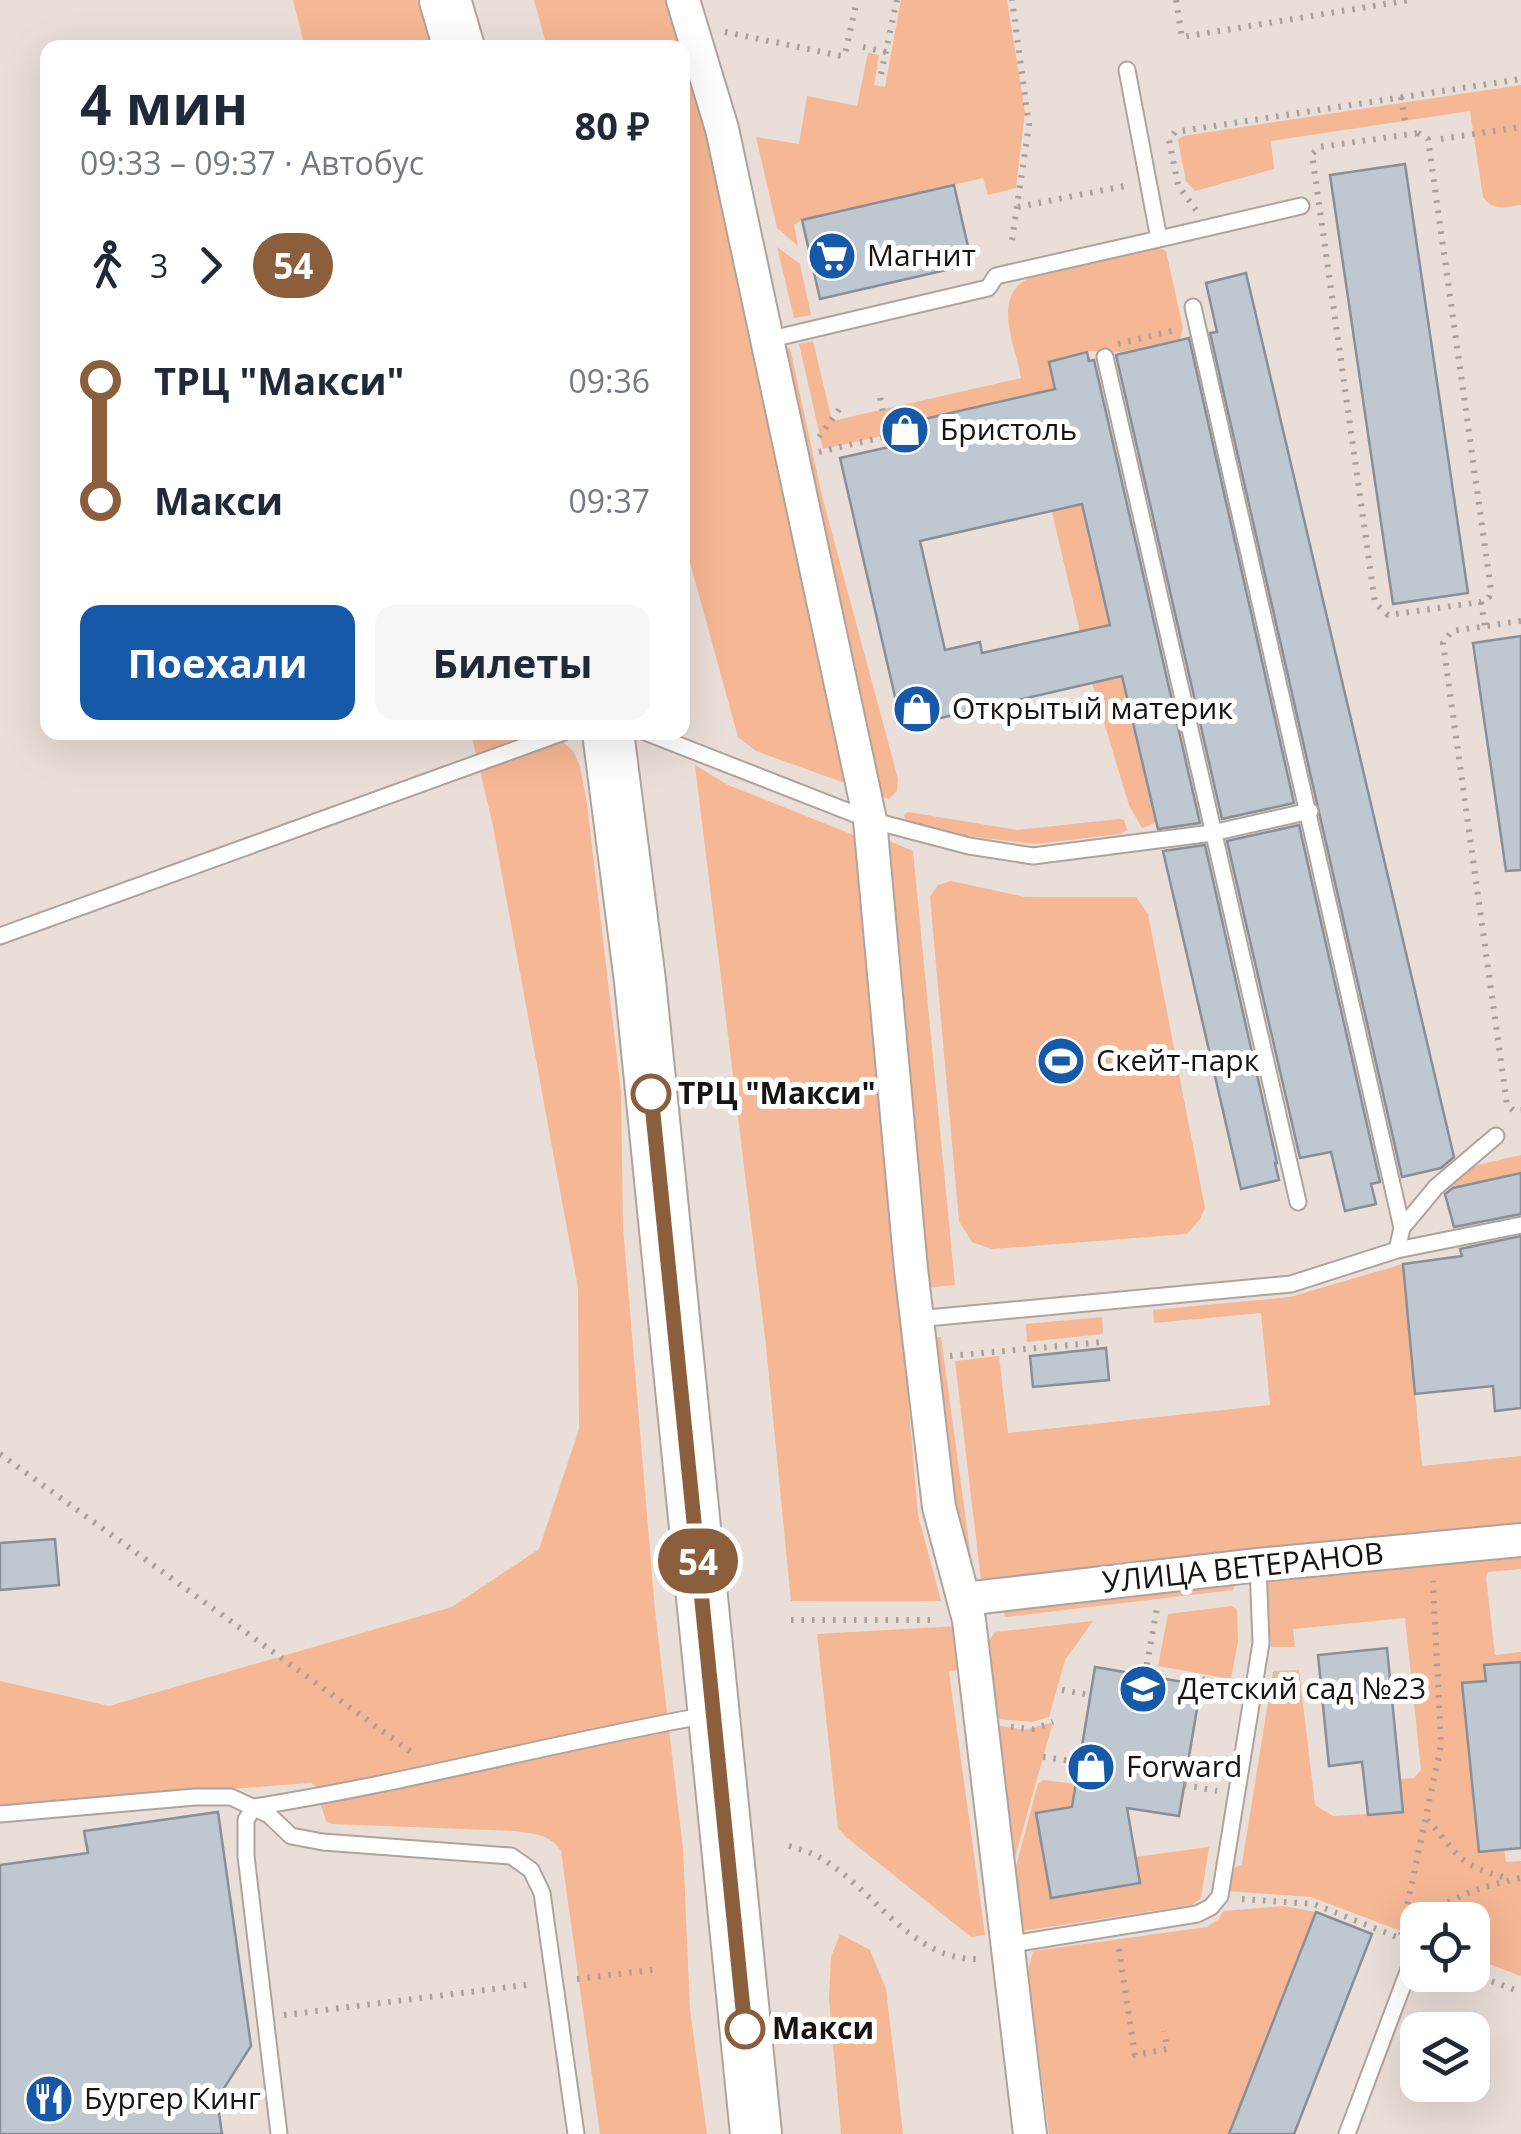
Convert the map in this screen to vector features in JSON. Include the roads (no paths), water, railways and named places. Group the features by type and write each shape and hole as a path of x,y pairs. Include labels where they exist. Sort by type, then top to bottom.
{"main road":[{"path":"445,0 458,40"},
{"path":"609,740 640,981 756,2134"}],"street":[{"path":"684,0 722,130 870,820 916,1319 952,1609 1006,1945 1030,2134"},
{"name":"УЛИЦА ВЕТЕРАНОВ","path":"952,1609 1258,1564 1521,1540"}],"lane":[{"path":"1126,70 1158,239"},
{"path":"767,340 988,288 996,276 1300,206"},
{"path":"1193,307 1402,1228 1397,1250"},
{"path":"1105,357 1298,1202"},
{"path":"0,936 542,740"},
{"path":"665,740 870,820 969,846 1033,856 1212,833 1310,811"},
{"path":"1402,1228 1436,1187 1496,1136"},
{"path":"916,1319 1291,1284 1397,1250 1521,1224"},
{"path":"1006,1945 1197,1914 1211,1907 1220,1896 1260,1643 1258,1564"},
{"path":"280,2134 246,1856 246,1820 254,1807 314,1798 712,1714"},
{"path":"0,1814 195,1796 231,1797 270,1815 291,1836 323,1842 511,1856 531,1870 542,1892 576,2134"},
{"path":"1347,2134 1400,1992"}],"place":[{"name":"Магнит","path":"832,256"},
{"name":"Бристоль","path":"905,430"},
{"name":"Открытый материк","path":"917,709"},
{"name":"Скейт-парк","path":"1061,1061"},
{"name":"ТРЦ \"Макси\"","path":"651,1094"},
{"name":"Детский сад №23","path":"1143,1689"},
{"name":"Forward","path":"1091,1767"},
{"name":"Макси","path":"745,2029"},
{"name":"Бургер Кинг","path":"49,2099"}]}
